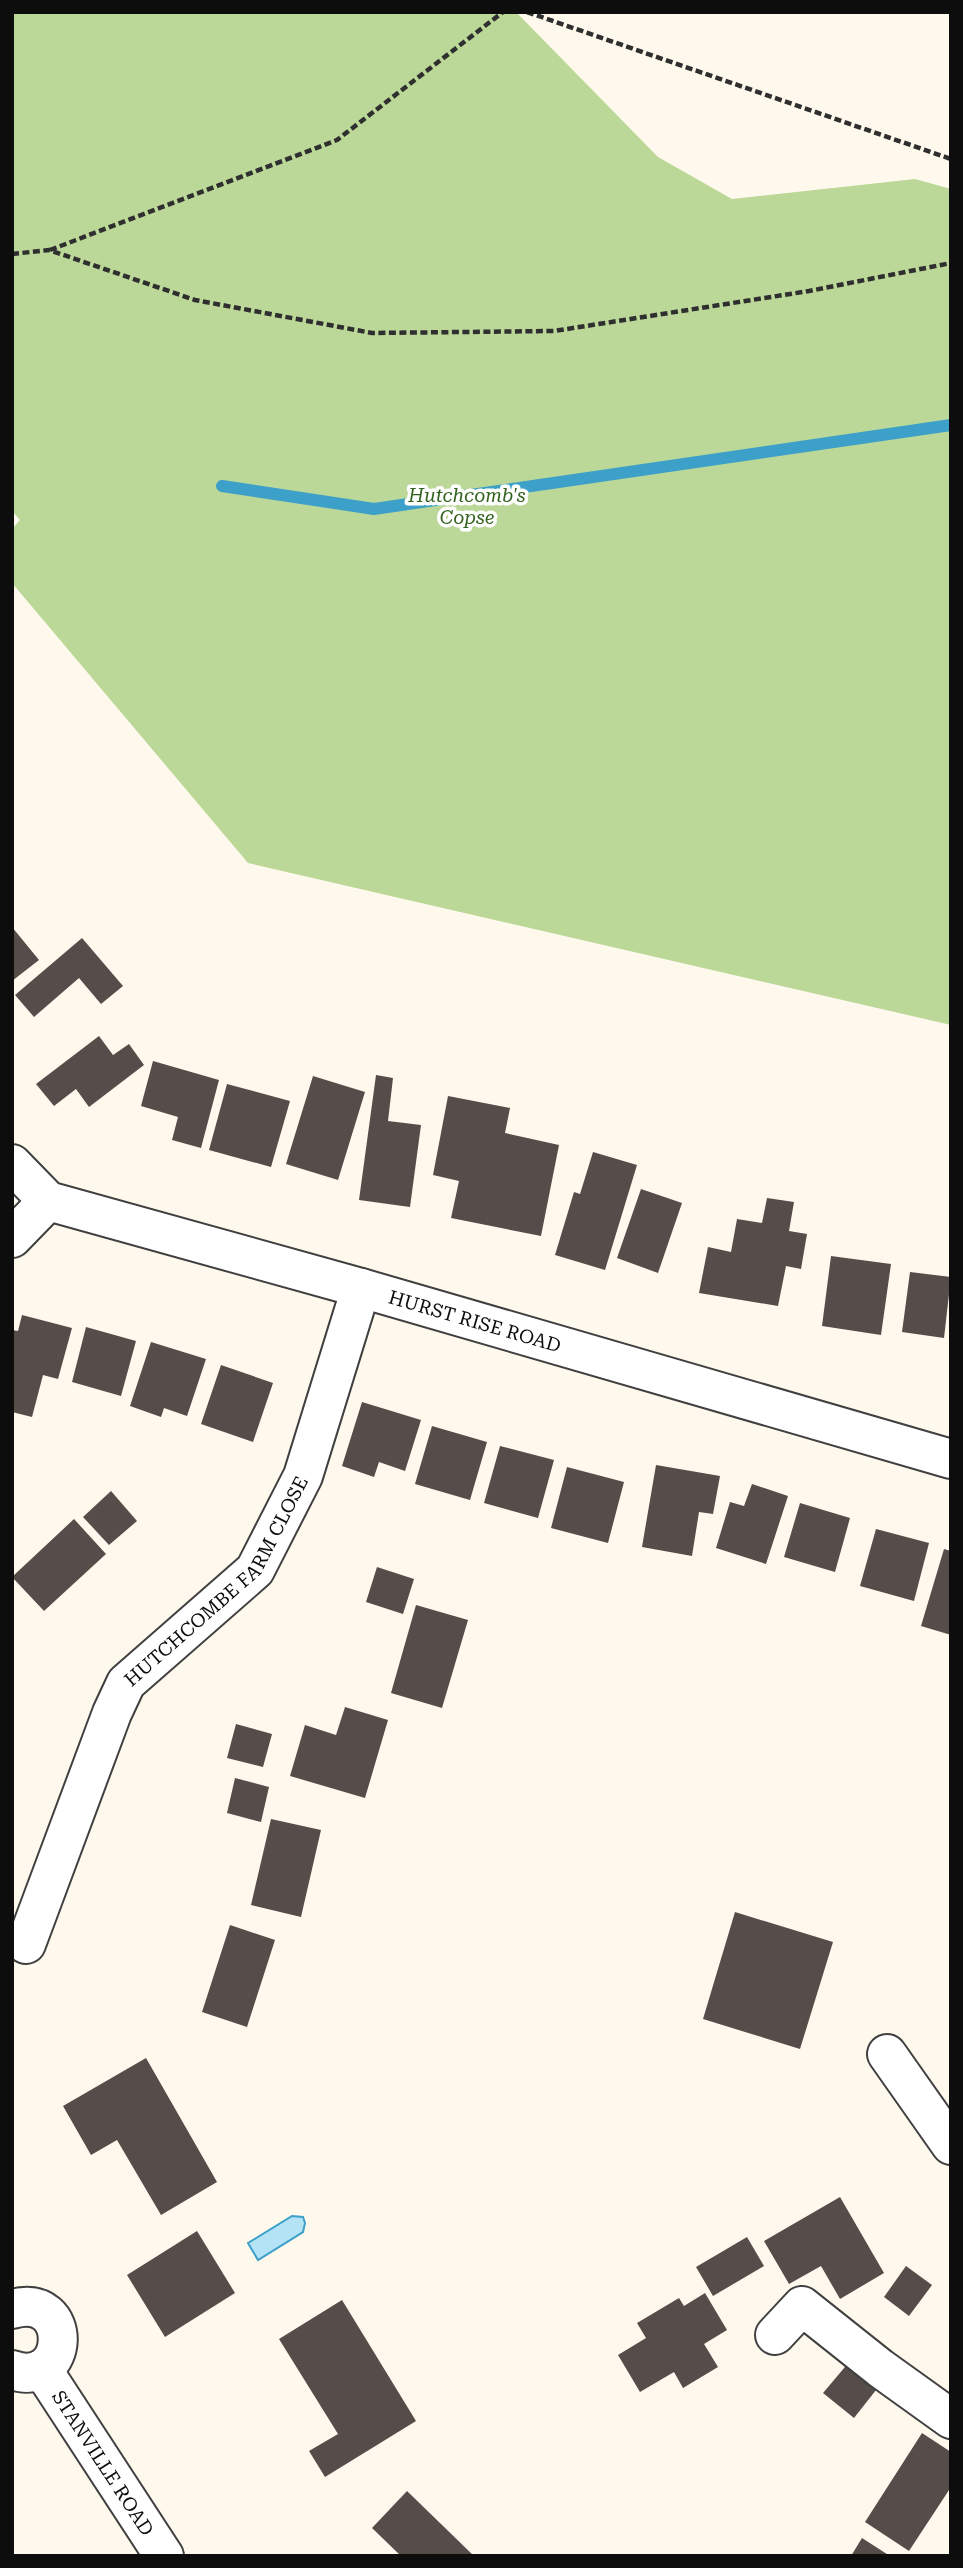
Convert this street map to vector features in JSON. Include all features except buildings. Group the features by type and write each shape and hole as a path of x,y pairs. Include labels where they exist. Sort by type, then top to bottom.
{"street":[{"path":"12,1164 48,1201 12,1238"},
{"name":"HURST RISE ROAD","path":"48,1201 361,1288 951,1459"},
{"name":"HUTCHCOMBE FARM CLOSE","path":"26,1944 125,1683 255,1570 297,1488 361,1288"},
{"path":"887,2054 951,2146"},
{"path":"775,2334 802,2306 880,2368 951,2418"},
{"name":"STANVILLE ROAD","path":"12,2309 33,2307 50,2316 55,2323 59,2344 56,2354 27,2369 164,2556"}],"path":[{"path":"12,254 49,250 337,140 503,12"},
{"path":"527,12 951,159"},
{"path":"49,250 195,300 372,333 554,331 809,291 951,263"}],"green space":[{"name":"Hutchcomb's Copse","path":"12,12 516,12 658,157 732,199 915,179 951,189 951,1025 248,863 12,583 12,529 20,520 12,511"}],"water":[{"path":"292,2216 303,2217 303,2232 258,2260 248,2243"}],"waterway":[{"path":"222,486 374,509 951,425"}]}
